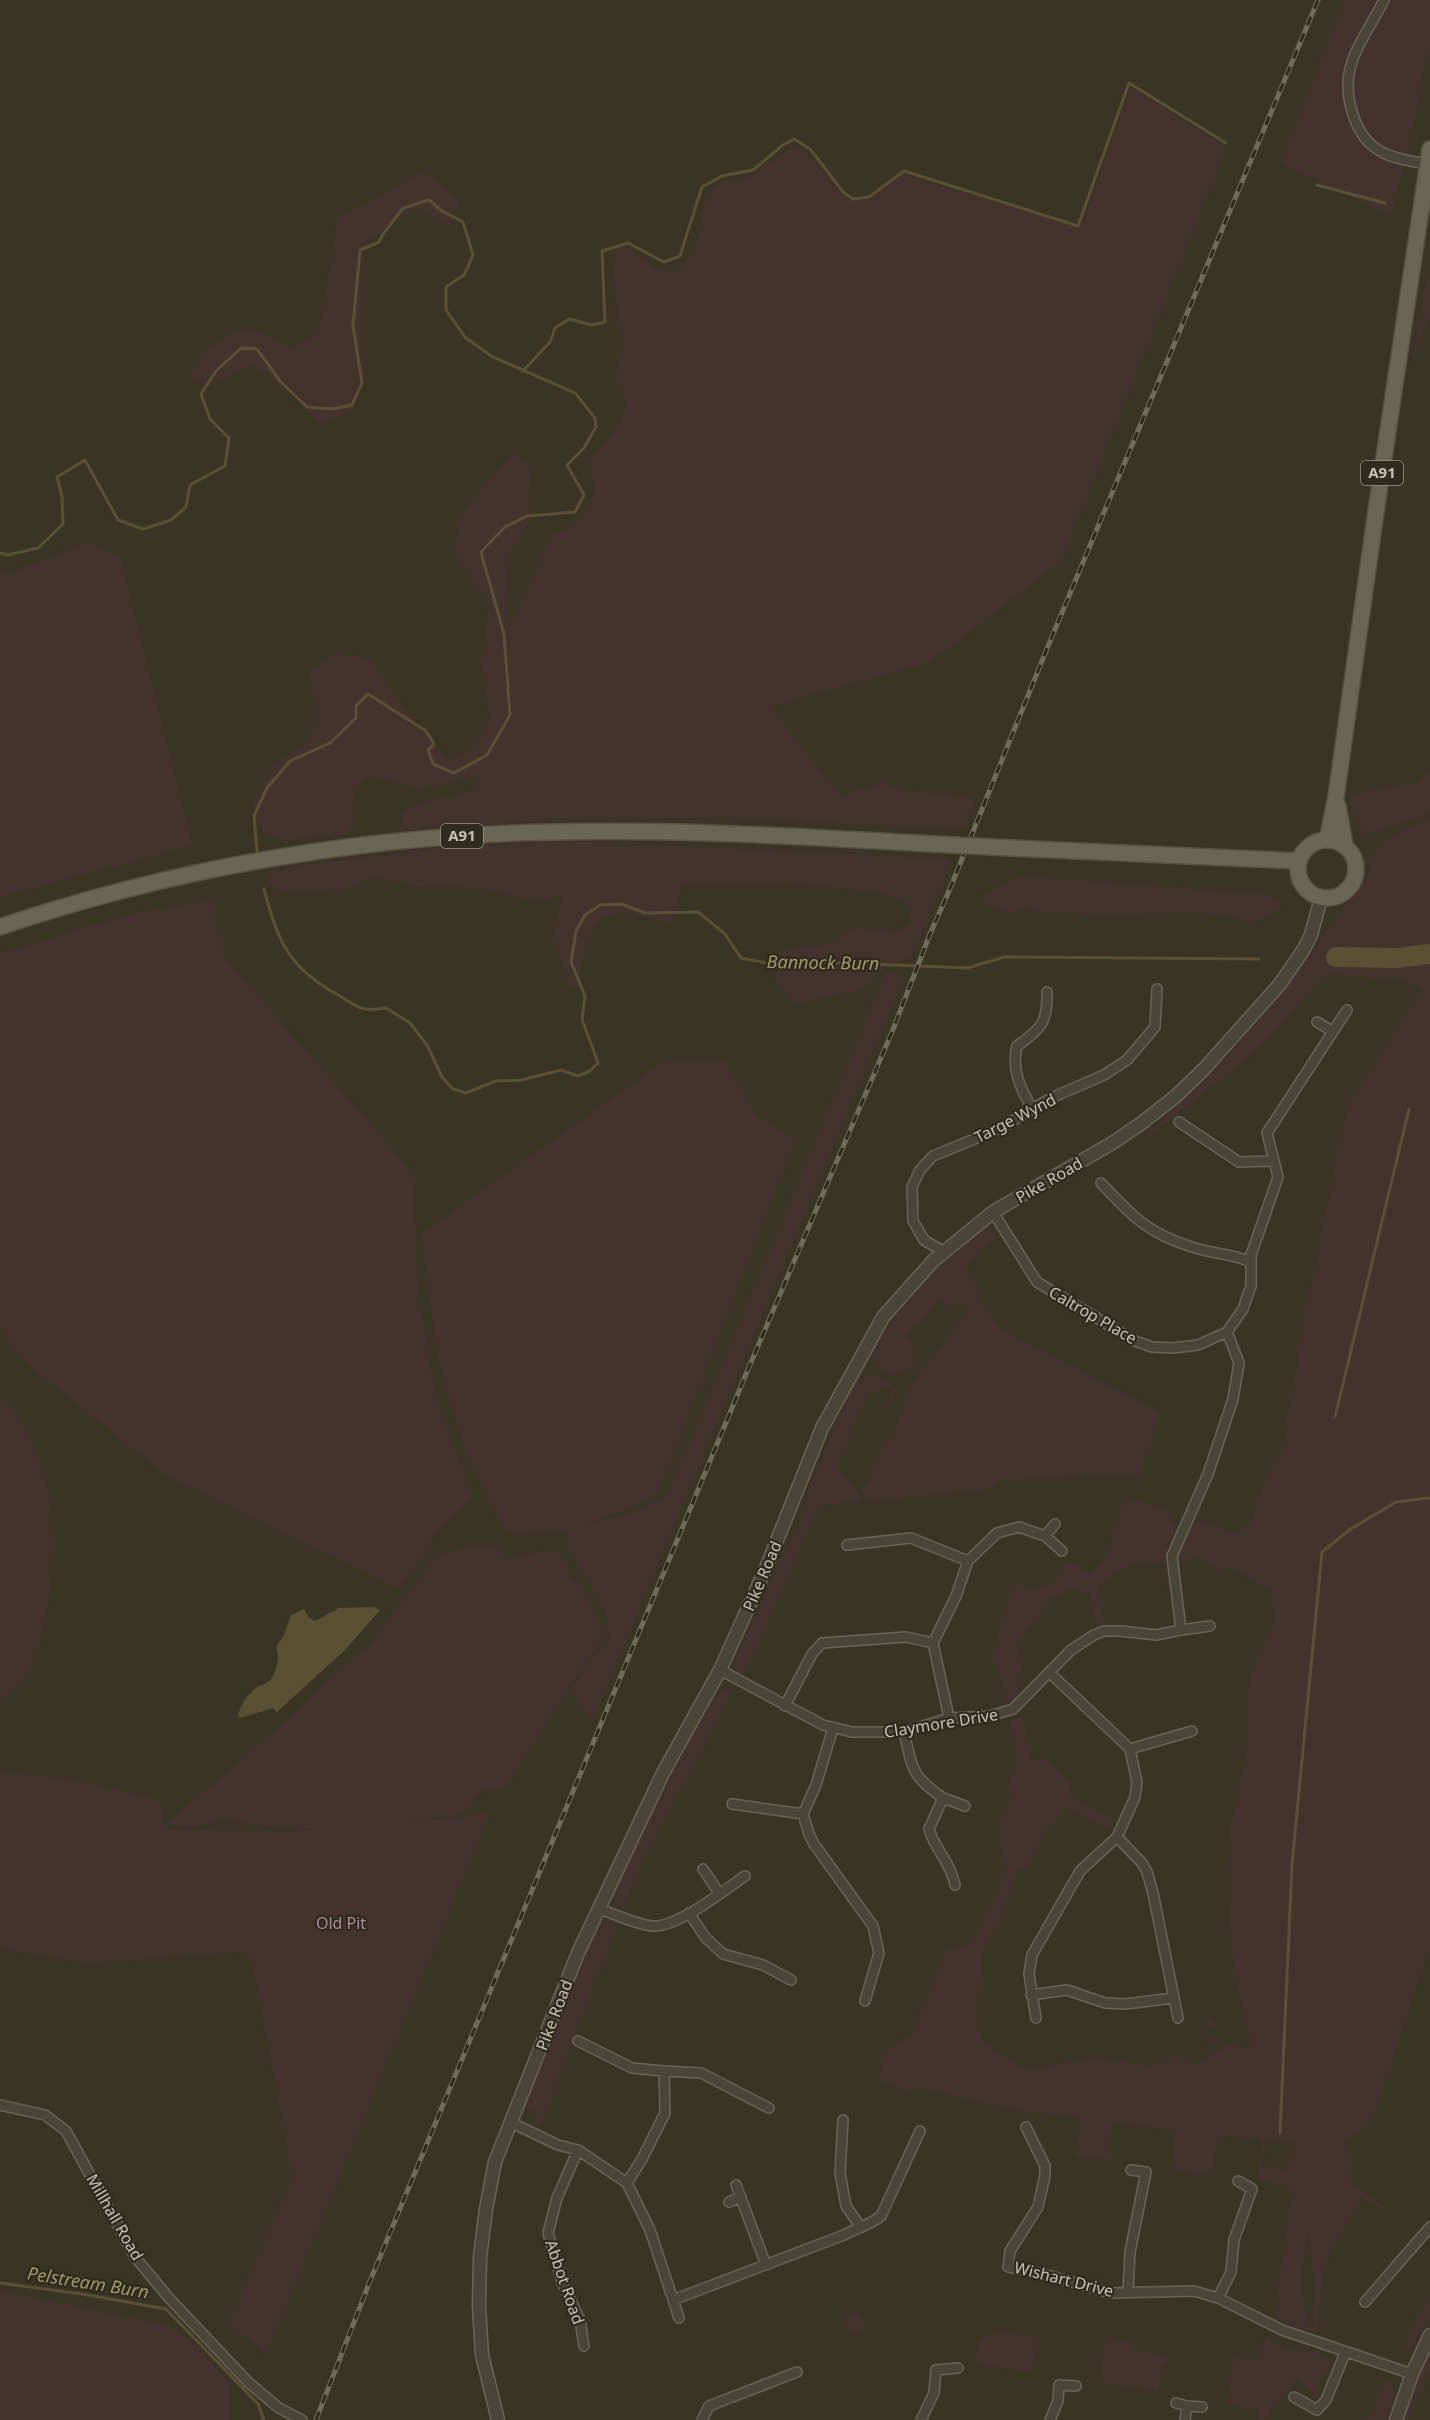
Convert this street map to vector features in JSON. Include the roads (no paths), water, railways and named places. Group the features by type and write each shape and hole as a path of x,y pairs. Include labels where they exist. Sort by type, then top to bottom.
{"main road":[{"name":"A91","path":"1327,840 1336,797 1429,157"},
{"name":"A91","path":"1321,898 1339,895 1352,882 1355,864 1344,846 1336,797"},
{"name":"A91","path":"0,927 42,912 145,884 242,863 320,850 448,837 553,832 723,832 1245,860 1298,867"},
{"path":"1321,898 1305,889 1298,867 1309,846 1327,840 1344,846"}],"street":[{"path":"1384,0 1352,61 1348,94 1356,126 1370,144 1386,154 1399,159 1429,157"},
{"name":"Pike Road","path":"498,2420 482,2355 479,2306 480,2257 495,2162 578,1953 663,1773 720,1670 766,1568 822,1428 883,1317 933,1261 993,1212 1114,1142 1175,1097 1241,1030 1280,984 1311,935 1321,898"},
{"name":"Targe Wynd","path":"944,1252 924,1240 913,1221 912,1186 920,1170 933,1156 1001,1128 1051,1098 1104,1075 1127,1060 1155,1027 1157,989"},
{"path":"1033,1110 1022,1091 1014,1060 1017,1046 1034,1035 1043,1024 1048,1010 1047,992"},
{"path":"1181,1630 1172,1556 1208,1474 1233,1399 1239,1363 1227,1332 1243,1309 1251,1286 1251,1255 1278,1177 1268,1133 1347,1010"},
{"path":"1317,1022 1332,1031"},
{"path":"1179,1122 1239,1162 1274,1161"},
{"path":"1101,1183 1133,1217 1149,1229 1193,1248 1233,1254 1251,1262"},
{"name":"Caltrop Place","path":"993,1212 1037,1282 1135,1341 1152,1347 1173,1348 1198,1345 1227,1332"},
{"path":"1045,1536 1055,1524"},
{"path":"949,1718 933,1643 956,1596 968,1561 997,1533 1019,1527 1045,1536 1062,1551"},
{"path":"847,1545 911,1538 968,1561"},
{"name":"Claymore Drive","path":"720,1670 785,1706 833,1728 852,1732 904,1732 949,1718 990,1716 1014,1709 1071,1650 1104,1631 1136,1631 1156,1635 1210,1626"},
{"path":"785,1706 812,1654 822,1643 906,1637 933,1643"},
{"path":"1036,2018 1029,1974 1032,1955 1080,1871 1117,1837 1135,1797 1137,1782 1130,1749 1050,1673"},
{"path":"833,1728 816,1785 803,1814 805,1825 814,1844 873,1926 879,1953 865,2001"},
{"path":"1130,1749 1192,1731"},
{"path":"904,1732 914,1772 922,1783 943,1798 965,1806"},
{"path":"943,1798 929,1829 949,1865 955,1885"},
{"path":"732,1804 803,1814"},
{"path":"1117,1837 1142,1863 1147,1872 1178,2018"},
{"path":"703,1869 719,1893"},
{"path":"598,1909 651,1926 665,1925 689,1913 745,1876"},
{"path":"689,1913 705,1937 723,1954 763,1965 791,1980"},
{"path":"1031,1995 1067,1990 1105,2003 1126,2004 1173,1998"},
{"path":"578,2041 632,2068 700,2073 769,2108"},
{"path":"627,2183 665,2113 664,2072"},
{"name":"Millhall Road","path":"0,2105 45,2115 66,2131 135,2257 169,2298 249,2383 279,2408 302,2420"},
{"path":"843,2120 840,2173 846,2206 860,2226"},
{"path":"512,2123 558,2145 578,2150 627,2183 650,2230 679,2318"},
{"name":"Wishart Drive","path":"1026,2127 1045,2166 1045,2175 1038,2207 1010,2251 1008,2267 1051,2276 1110,2293 1194,2291 1218,2298 1282,2330 1412,2374"},
{"path":"673,2300 844,2235 860,2226 872,2224 881,2216 920,2131"},
{"name":"Abbot Road","path":"578,2150 557,2198 548,2233 562,2282 579,2320 584,2346"},
{"path":"1131,2170 1157,2174"},
{"name":"Wishart Drive","path":"1128,2292 1130,2252 1146,2172"},
{"path":"1218,2298 1231,2272 1234,2240 1252,2189 1238,2181"},
{"path":"736,2185 766,2265"},
{"path":"729,2202 741,2197"},
{"path":"1365,2302 1430,2227"},
{"path":"1396,2420 1412,2374 1430,2335"},
{"path":"1294,2397 1317,2410 1326,2400 1345,2353"},
{"path":"921,2420 934,2393 936,2370 958,2368"},
{"path":"702,2420 710,2406 796,2372"},
{"path":"1050,2420 1058,2401 1059,2385 1077,2386"},
{"path":"1176,2403 1202,2407"},
{"path":"1185,2420 1187,2406"}],"waterway":[{"path":"523,371 550,342 555,328 569,319 592,325 605,322 602,251 628,243 664,262 680,256 702,187 722,176 753,170 783,145 794,139 810,149 843,192 853,199 869,197 904,171 1078,226 1129,83 1226,143"},
{"path":"1317,185 1385,203"},
{"name":"Bannock Burn","path":"0,553 7,555 38,548 63,524 62,496 57,477 85,460 118,520 143,529 171,520 186,507 190,485 225,466 229,438 210,419 201,394 216,371 241,348 257,349 280,381 307,407 332,409 352,405 362,383 353,326 360,250 379,242 403,208 429,200 442,211 463,222 473,255 464,275 446,287 446,310 465,337 491,356 575,393 595,418 596,427 584,448 567,465 584,495 575,512 527,516 505,527 481,552 504,634 510,715 487,755 454,773 433,764 428,750 434,744 426,731 368,694 356,706 356,718 330,743 290,761 267,788 254,816 257,851"},
{"name":"Bannock Burn","path":"264,889 280,938 296,963 321,985 356,1006 365,1009 386,1008 410,1023 427,1045 442,1077 453,1089 466,1093 496,1081 521,1080 561,1070 578,1076 590,1071 598,1063 582,1019 585,996 571,962 576,931 585,915 600,905 621,904 645,913 698,912 725,934 741,958 772,964 821,962 968,968 1004,957 1259,959"},
{"name":"Bannock Burn","path":"1336,957 1396,958 1430,954"},
{"path":"1335,1417 1409,1109"},
{"path":"1280,2133 1292,1864 1322,1552 1349,1530 1396,1502 1430,1498"},
{"name":"Pelstream Burn","path":"0,2283 82,2294 166,2309 258,2404 264,2420"}],"railway":[{"path":"316,2420 370,2281 749,1367 892,1032 1046,651 1318,0"}],"park label":[{"name":"Old Pit","path":"341,1923"}]}
